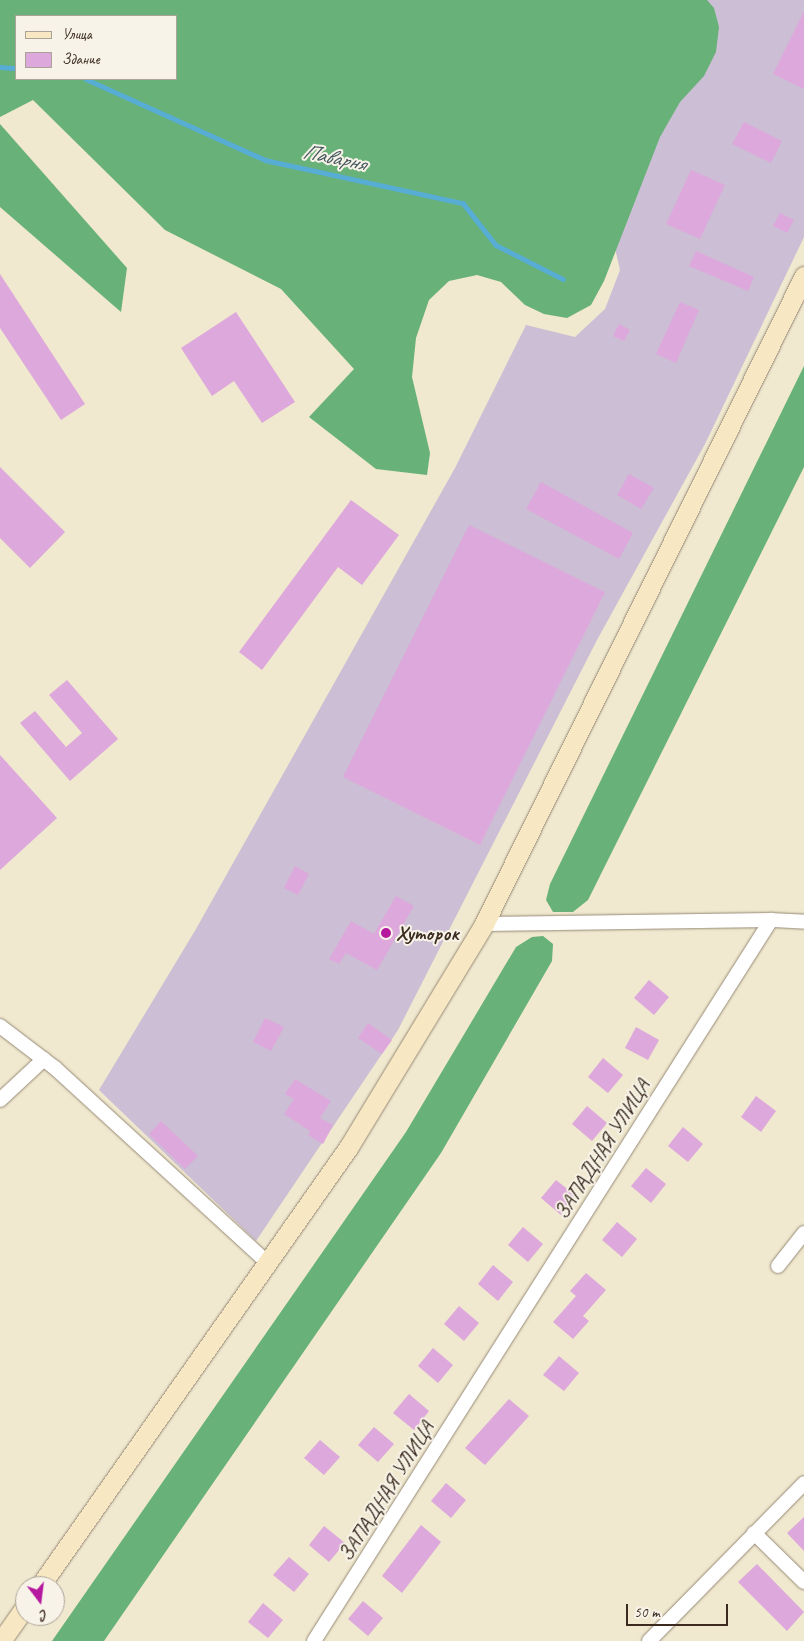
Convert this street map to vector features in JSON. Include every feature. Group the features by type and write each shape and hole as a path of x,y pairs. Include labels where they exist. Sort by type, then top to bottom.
{"street":[{"path":"47,1576 348,1148 484,924 804,276"},
{"path":"484,924 771,920 804,922"},
{"name":"ЗАПАДНАЯ УЛИЦА","path":"314,1641 771,920"},
{"path":"0,1026 44,1059 267,1262"},
{"path":"0,1100 44,1059"},
{"path":"778,1266 804,1233"},
{"path":"649,1641 804,1483"},
{"path":"754,1533 804,1582"},
{"path":"2,1641 15,1622"}],"shaded area":[{"path":"698,0 804,0 804,237 705,444 597,640 398,1030 256,1241 99,1090 196,929 455,468 526,325 575,337 605,309 620,270 596,163"}],"green space":[{"path":"0,0 707,0 714,8 719,27 716,52 704,76 680,102 660,137 604,281 591,305 567,318 544,314 525,305 501,282 477,275 449,281 429,300 416,338 412,377 430,453 427,475 376,469 309,417 354,369 281,289 165,230 33,100 0,117"},
{"path":"0,124 127,268 121,312 0,207"},
{"path":"804,366 804,467 588,900 573,912 553,912 546,900 550,884"},
{"path":"543,936 553,944 552,961 441,1153 104,1641 52,1641 62,1626 65,1626 65,1622 406,1132 516,947 532,937"}],"building":[{"path":"804,11 804,89 773,74"},
{"path":"744,122 782,141 771,163 732,144"},
{"path":"691,170 725,185 700,239 666,224"},
{"path":"780,213 794,220 787,233 773,226"},
{"path":"696,251 754,277 748,291 689,266"},
{"path":"0,274 85,404 61,420 0,328"},
{"path":"680,302 699,310 676,363 656,354"},
{"path":"236,312 295,402 262,423 234,381 212,396 181,348"},
{"path":"619,324 630,330 624,341 613,336"},
{"path":"0,467 65,532 30,568 0,538"},
{"path":"629,474 654,488 641,509 617,495"},
{"path":"541,482 633,533 619,559 526,509"},
{"path":"351,500 399,535 362,585 338,567 262,670 239,652"},
{"path":"469,525 605,592 480,845 343,777"},
{"path":"67,680 118,739 70,781 20,723 35,711 66,747 82,733 49,695"},
{"path":"0,755 57,818 0,870"},
{"path":"295,866 309,874 298,895 284,888"},
{"name":"Хуторок","path":"396,896 414,906 377,970 346,953 339,964 329,959 351,921 374,934"},
{"path":"649,980 669,997 654,1015 634,998"},
{"path":"265,1018 284,1027 271,1051 253,1042"},
{"path":"368,1023 392,1040 382,1054 358,1038"},
{"path":"636,1027 659,1040 648,1060 625,1048"},
{"path":"603,1058 623,1075 608,1093 588,1077"},
{"path":"295,1079 331,1101 320,1118 333,1125 323,1144 308,1135 310,1131 284,1114 294,1099 285,1094"},
{"path":"756,1096 776,1111 761,1132 741,1117"},
{"path":"587,1106 607,1123 592,1141 572,1124"},
{"path":"161,1121 198,1156 185,1169 149,1134"},
{"path":"683,1127 703,1144 688,1162 668,1146"},
{"path":"646,1168 666,1184 651,1203 631,1186"},
{"path":"556,1180 576,1196 561,1215 541,1198"},
{"path":"617,1222 637,1239 622,1257 602,1240"},
{"path":"523,1227 543,1244 528,1262 508,1245"},
{"path":"493,1265 513,1282 498,1301 478,1284"},
{"path":"586,1273 606,1290 583,1316 589,1321 573,1339 553,1322 576,1296 570,1291"},
{"path":"459,1306 479,1323 464,1341 444,1324"},
{"path":"433,1348 453,1365 438,1383 418,1366"},
{"path":"559,1356 579,1373 564,1391 543,1375"},
{"path":"409,1394 429,1411 414,1430 393,1413"},
{"path":"509,1399 529,1416 485,1465 465,1448"},
{"path":"374,1427 394,1444 378,1462 358,1445"},
{"path":"320,1440 340,1457 324,1475 304,1458"},
{"path":"446,1483 466,1500 451,1518 431,1501"},
{"path":"804,1517 804,1551 787,1533"},
{"path":"421,1525 441,1542 402,1593 382,1576"},
{"path":"324,1526 345,1543 329,1562 309,1545"},
{"path":"289,1557 309,1574 294,1592 273,1575"},
{"path":"757,1564 804,1612 787,1631 738,1582"},
{"path":"363,1601 383,1618 368,1636 348,1619"},
{"path":"263,1603 283,1620 268,1638 248,1622"}],"waterway":[{"name":"Паварня","path":"0,67 15,68"},
{"name":"Паварня","path":"88,80 265,160 463,203 496,245 563,279"}],"place":[{"name":"Хуторок","path":"386,933"}]}
